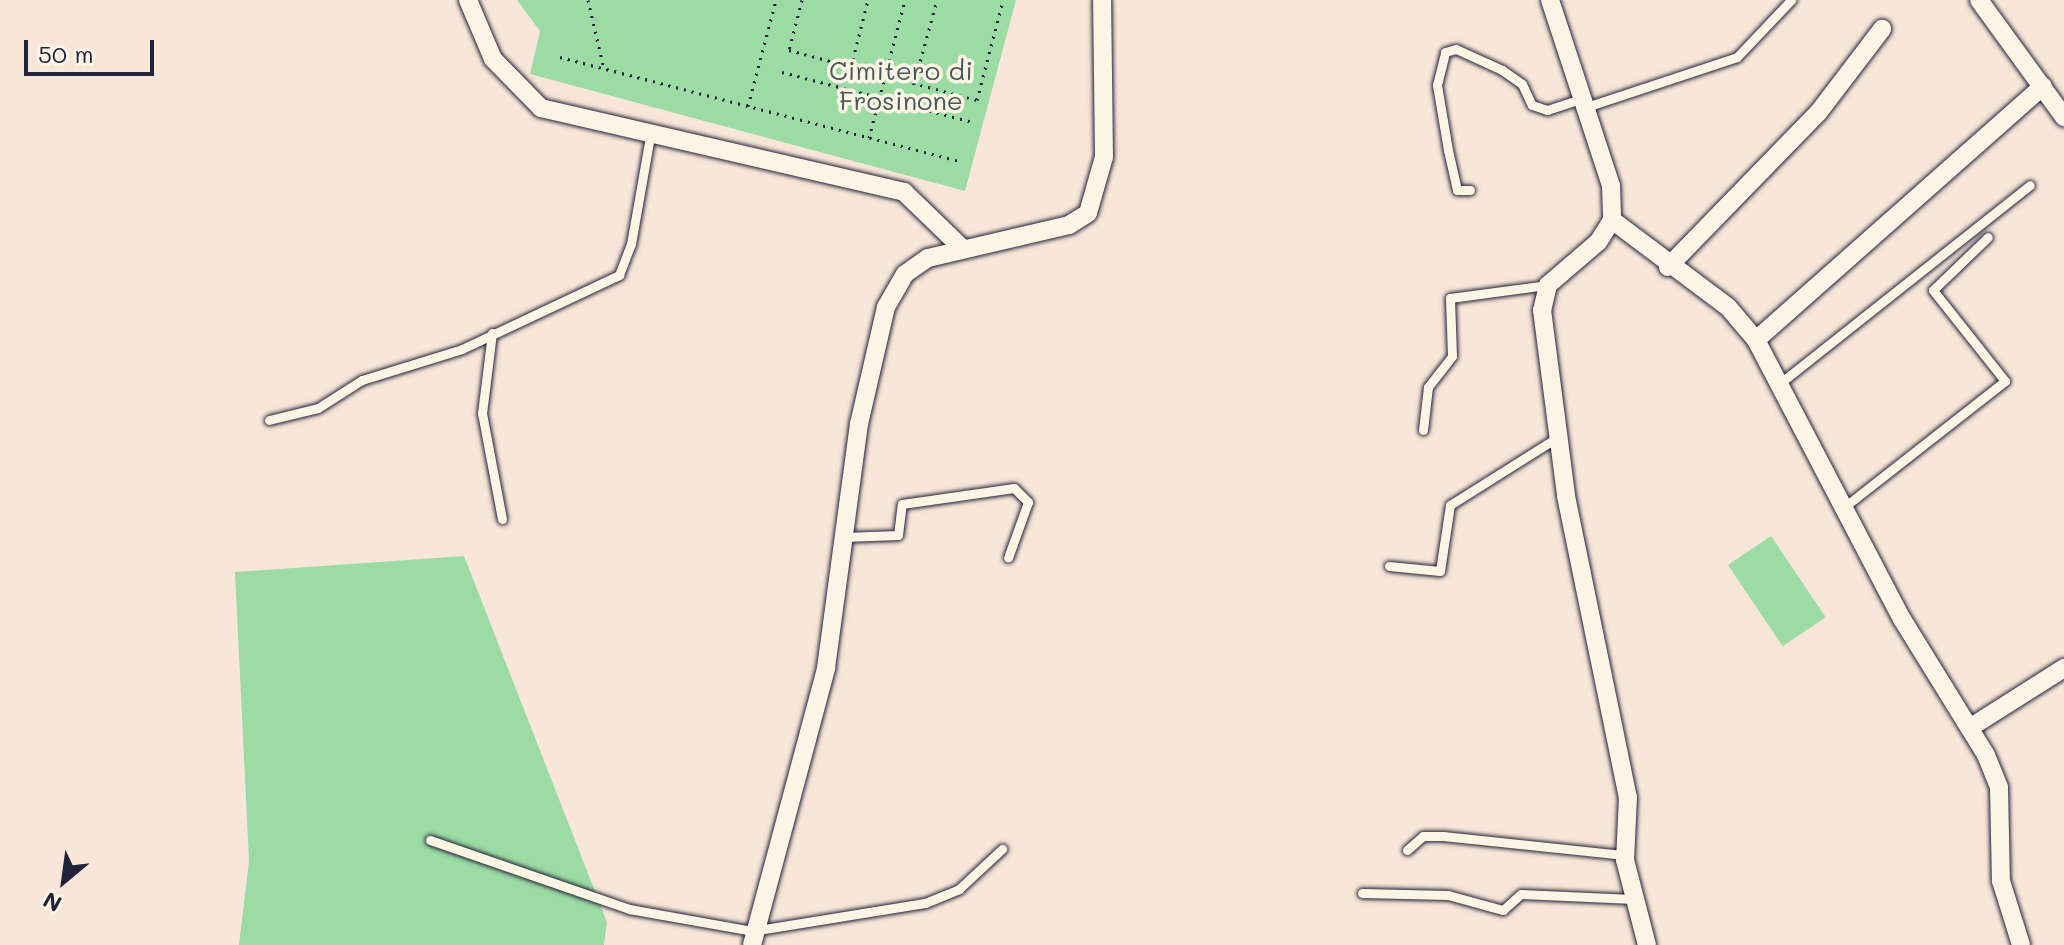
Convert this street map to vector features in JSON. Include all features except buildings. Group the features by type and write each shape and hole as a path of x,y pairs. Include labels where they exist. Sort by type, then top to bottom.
{"street":[{"path":"468,0 493,59 541,108 650,136 904,192 962,248"},
{"path":"915,267 962,248 1069,225 1088,213 1104,157 1102,0"},
{"path":"1550,0 1580,104 1611,186 1612,220 1598,242 1548,285 1542,310 1558,437 1626,785 1625,855 1633,899 1647,945"},
{"path":"1979,0 2064,117"},
{"path":"1668,267 1818,113 1882,29"},
{"path":"1756,340 2043,86"},
{"path":"1612,220 1668,267 1728,307 1756,340 1843,508 1971,727 1999,788 1997,856 2021,945"},
{"path":"752,938 826,668 873,342 886,307 915,267 933,223"},
{"path":"1971,727 2064,668"}],"lane":[{"path":"1470,190 1457,190 1448,150 1437,85 1445,52 1456,49 1502,70 1522,84 1532,105 1547,110 1580,104 1737,57 1791,0"},
{"path":"269,420 318,408 362,380 492,333 619,275 631,244 650,136"},
{"path":"1777,385 2030,185"},
{"path":"1843,508 2005,381 1933,290 1950,265 1988,237"},
{"path":"1423,430 1428,387 1452,356 1450,298 1548,285"},
{"path":"492,333 482,413 502,519"},
{"path":"1389,566 1440,571 1450,505 1558,437"},
{"path":"844,537 898,535 902,504 1014,488 1028,502 1008,558"},
{"path":"1407,850 1423,836 1443,836 1625,855"},
{"path":"430,840 641,912 752,938 925,903 959,889 1002,849"},
{"path":"1362,893 1448,895 1503,910 1521,894 1633,899"}],"path":[{"path":"588,0 604,69"},
{"path":"748,106 776,0"},
{"path":"802,0 789,50 977,100 1003,0"},
{"path":"851,67 868,0"},
{"path":"869,138 905,0"},
{"path":"914,84 937,0"},
{"path":"560,57 960,161"},
{"path":"782,72 973,122"}],"green space":[{"name":"Cimitero di Frosinone","path":"517,0 1016,0 965,191 530,74 540,31"},
{"path":"1771,536 1826,617 1783,646 1728,565"},
{"path":"464,556 607,922 604,945 239,945 249,861 235,572"}]}
